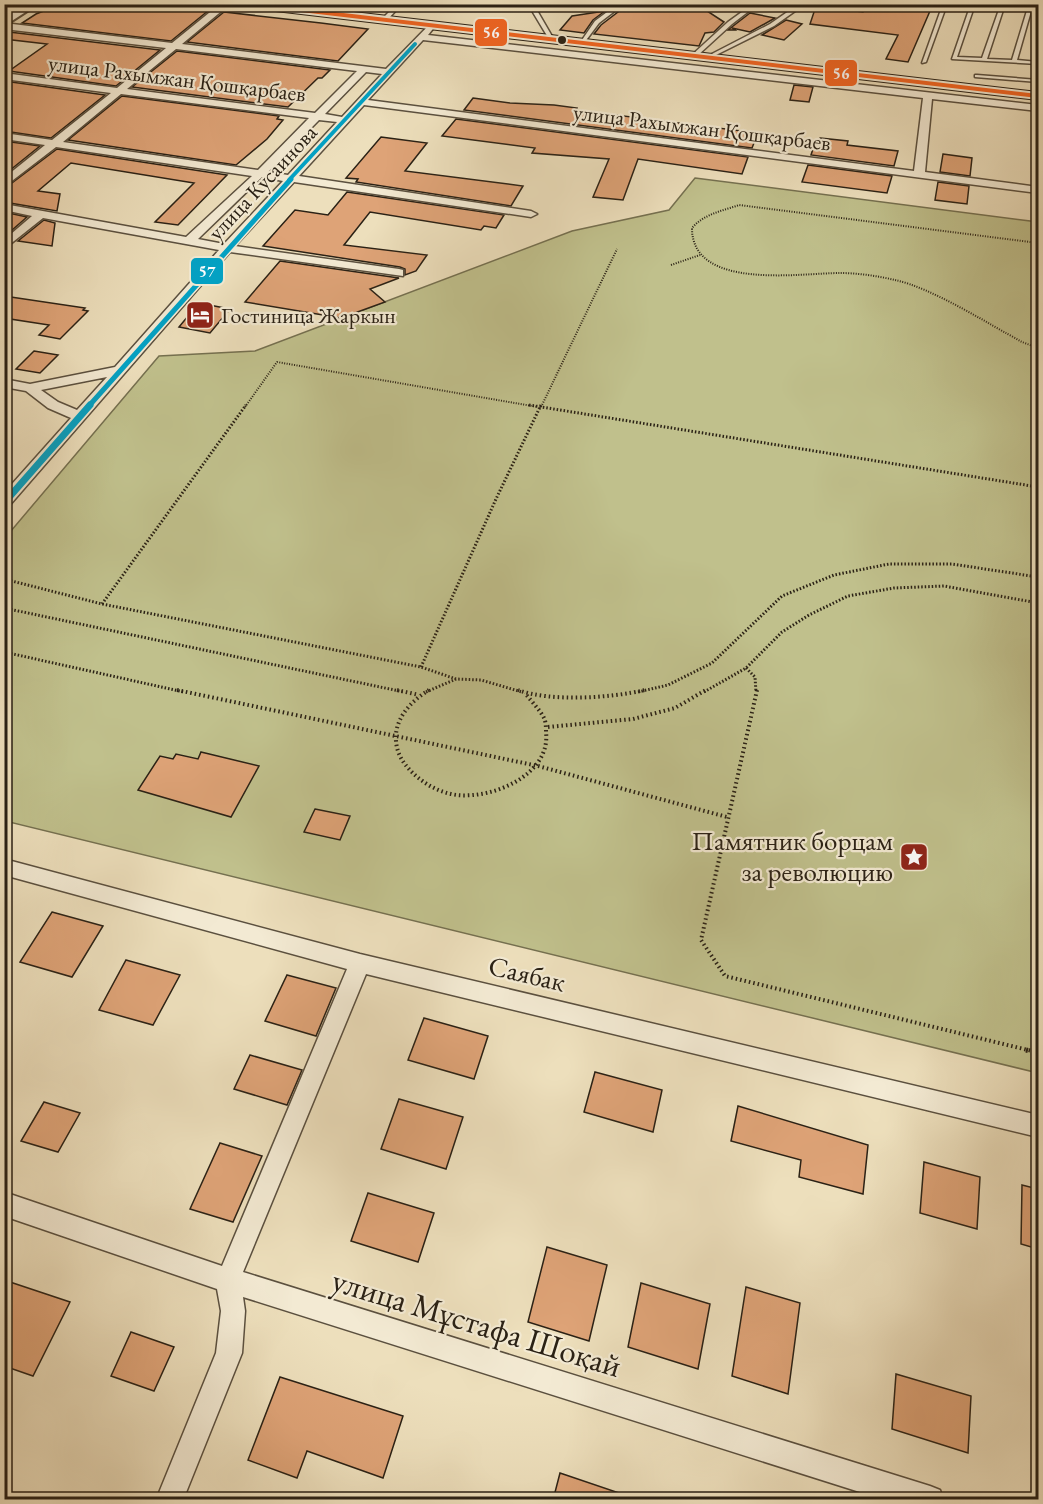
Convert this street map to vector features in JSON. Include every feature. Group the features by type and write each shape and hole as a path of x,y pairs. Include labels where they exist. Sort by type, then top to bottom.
{"main road":[{"path":"249,4 694,55 898,86 1038,96"}],"street":[{"path":"4,25 33,4"},
{"path":"4,184 226,4"},
{"path":"4,25 389,72"},
{"name":"улица Кусаинова","path":"4,503 227,248 432,25"},
{"path":"421,36 898,86 928,95 1038,108"},
{"path":"189,241 261,173 364,69"},
{"name":"улица Рахымжан Қошқарбаев","path":"4,76 345,120"},
{"path":"919,174 928,95"},
{"name":"улица Рахымжан Қошқарбаев","path":"361,102 1038,190"},
{"path":"4,136 531,214"},
{"path":"4,207 227,248 399,273"},
{"path":"4,246 42,213"},
{"path":"4,383 30,388 122,370"},
{"path":"30,388 53,405 81,417"},
{"name":"Саябак","path":"4,867 360,963 1038,1126"},
{"path":"169,1500 229,1353 233,1311 228,1280 360,963"},
{"name":"улица Мұстафа Шоқай","path":"4,1204 228,1280 930,1500"}],"lane":[{"path":"385,20 400,4"},
{"path":"502,4 535,6 551,38"},
{"path":"582,42 597,22 622,4"},
{"path":"741,4 754,6"},
{"path":"708,57 772,25 803,4"},
{"path":"924,62 945,4"},
{"path":"973,4 954,58 1038,63"},
{"path":"984,60 1003,4"},
{"path":"1014,62 1031,4"},
{"path":"694,55 754,6"},
{"path":"977,76 1038,81"}],"path":[{"path":"1038,243 739,205 709,215 698,221 692,228 692,239 700,255 719,266 745,275 843,273 896,280 929,293 1022,342 1038,348"},
{"path":"422,667 496,500 617,249"},
{"path":"671,265 700,255"},
{"path":"102,604 277,362 803,451 1038,487"},
{"path":"525,693 536,703 548,728 545,754 538,766 518,783 492,793 463,796 435,789 413,776 399,756 396,735 399,720 407,707 419,695 437,685 456,680 481,680 501,684 525,693 579,698 629,694 668,685 712,663 782,596 834,575 889,564 952,564 1038,577"},
{"path":"4,579 102,604 422,667 456,680"},
{"path":"548,728 633,719 675,708 746,668 782,632 809,615 848,596 894,588 944,586 1038,603"},
{"path":"4,608 419,695"},
{"path":"4,652 243,705 538,766 727,817"},
{"path":"746,668 755,677 757,689 727,817 702,940 725,976 1038,1053"}],"green space":[{"path":"695,178 1038,222 1038,1073 5,821 5,538 159,356 255,351 572,231 669,210"}],"building":[{"path":"78,4 160,4 209,10 171,41 22,23 36,14 59,5 71,10"},
{"path":"648,4 704,4 707,11 724,22 714,32 705,33 699,46 594,34 601,25 622,9"},
{"path":"866,4 933,4 908,62 886,59 898,35 810,24 816,6 863,12"},
{"path":"605,11 593,20 584,33 560,30 572,16"},
{"path":"224,12 368,29 338,61 187,42"},
{"path":"750,13 775,18 750,32 732,28 735,30 728,30"},
{"path":"786,20 802,24 784,40 762,35"},
{"path":"9,32 160,50 116,86 9,71 47,44 4,39 4,35"},
{"path":"177,51 330,70 322,78 318,78 288,107 132,87"},
{"path":"4,81 105,95 51,138 4,131"},
{"path":"794,85 813,87 809,102 790,100"},
{"path":"122,96 279,116 277,119 283,120 267,139 236,165 68,140"},
{"path":"473,98 554,105 577,108 576,110 758,133 752,148 464,110"},
{"path":"456,119 748,157 742,174 638,159 623,200 593,197 609,159 532,153 535,148 442,136"},
{"path":"381,137 427,143 405,171 523,186 511,206 356,182 358,179 346,178"},
{"path":"820,138 848,141 847,145 898,151 894,166 811,155 816,140"},
{"path":"4,141 40,146 4,175"},
{"path":"57,149 227,175 178,225 155,222 194,183 71,163 38,191 60,194 57,211 4,202 4,189"},
{"path":"943,154 972,158 970,176 940,172"},
{"path":"808,165 892,176 887,193 802,182"},
{"path":"938,182 969,186 967,204 935,200"},
{"path":"347,192 504,215 496,228 484,226 481,230 370,212 344,245 427,255 416,271 405,275 405,269 400,267 263,246 295,210 328,215"},
{"path":"4,212 27,217 4,237"},
{"path":"44,220 55,223 52,246 18,241"},
{"path":"280,261 399,278 370,289 385,302 341,318 245,302"},
{"path":"4,296 85,308 83,310 88,311 60,339 39,335 49,325 4,318"},
{"path":"204,304 230,309 210,333 179,327 193,310 199,311"},
{"path":"34,351 58,355 40,373 16,369"},
{"path":"201,752 259,766 231,817 138,790 160,756 173,759 176,754 198,759"},
{"path":"315,809 350,816 340,840 304,832"},
{"path":"52,912 103,926 72,977 20,962"},
{"path":"126,960 180,975 153,1025 99,1010"},
{"path":"287,975 336,988 316,1036 265,1021"},
{"path":"424,1018 488,1036 474,1079 408,1060"},
{"path":"250,1055 302,1070 287,1105 234,1089"},
{"path":"595,1072 662,1090 653,1132 584,1112"},
{"path":"399,1099 463,1117 446,1169 381,1149"},
{"path":"44,1102 80,1113 58,1152 21,1141"},
{"path":"738,1106 868,1145 863,1194 799,1177 801,1160 731,1141"},
{"path":"220,1143 262,1156 233,1222 190,1209"},
{"path":"924,1162 980,1177 977,1229 920,1213"},
{"path":"1022,1185 1038,1189 1038,1249 1021,1244"},
{"path":"368,1193 434,1213 418,1262 351,1241"},
{"path":"547,1247 607,1265 589,1341 528,1322"},
{"path":"4,1280 70,1302 33,1376 4,1366"},
{"path":"641,1283 710,1304 698,1369 628,1347"},
{"path":"746,1287 800,1303 788,1394 732,1376"},
{"path":"131,1332 174,1347 154,1391 111,1376"},
{"path":"896,1374 971,1396 968,1453 892,1429"},
{"path":"280,1377 403,1416 383,1478 307,1451 297,1478 248,1460"},
{"path":"560,1473 628,1496 628,1500 553,1500"}],"transit line":[{"name":"56","path":"249,4 1038,96"},
{"name":"57","path":"4,503 227,248 415,44"}],"place":[{"name":"Гостиница Жаркын","path":"200,315"},
{"name":"Памятник борцам за революцию","path":"914,857"}]}
